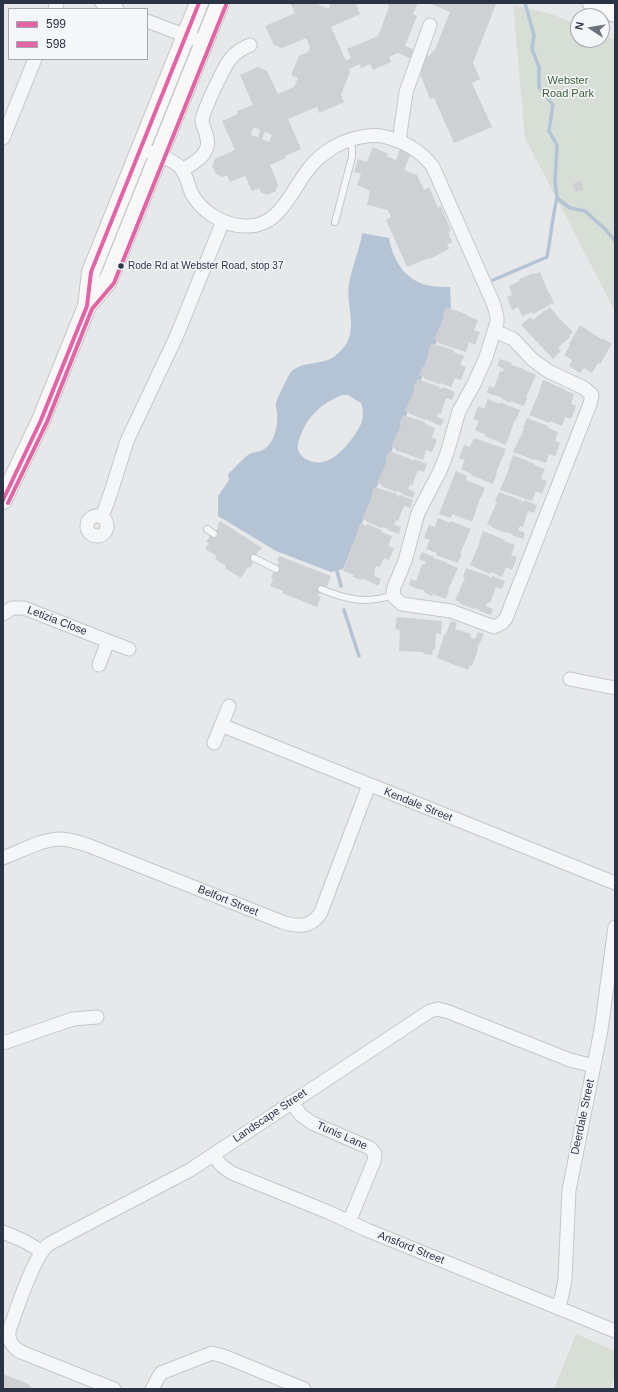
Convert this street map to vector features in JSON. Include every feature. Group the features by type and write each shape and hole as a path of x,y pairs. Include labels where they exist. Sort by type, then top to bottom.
{"main road":[{"path":"3,500 41,420 87,306 91,272 199,3"},
{"path":"87,306 108,281 220,3"},
{"path":"593,3 615,12"}],"street":[{"path":"102,3 114,8"},
{"path":"148,21 204,43"},
{"path":"399,141 406,92 430,25"},
{"path":"182,170 200,158 206,150 207,138 202,119 225,67 236,53 250,45"},
{"path":"3,138 35,60"},
{"path":"141,149 175,163 182,170 192,194 201,206 212,215 237,226 260,225 274,217 285,205 303,177 316,161 323,154 341,142 350,139 376,135 399,141 419,152 436,171 494,305 497,317 495,331 479,373 458,411 447,453 440,471 418,513 405,561 394,587 394,595 397,601 405,605 451,611 491,626 497,626 506,618 590,404 592,395 587,390 548,371 533,360 512,339 495,331"},
{"path":"102,517 127,441 177,335 223,221"},
{"name":"Letizia Close","path":"4,613 15,608 24,608 129,649"},
{"path":"99,664 108,641"},
{"path":"570,679 615,688"},
{"path":"214,743 229,706"},
{"name":"Kendale Street","path":"221,725 615,883"},
{"name":"Belfort Street","path":"3,858 44,842 59,839 73,841 87,845 282,922 294,926 305,926 317,919 321,912 370,785"},
{"name":"Deerdale Street","path":"558,1308 565,1279 570,1184 606,1002 615,927"},
{"name":"Landscape Street","path":"41,1251 52,1242 165,1184 213,1155 420,1017 434,1010 449,1012 570,1060 594,1066"},
{"path":"3,1043 73,1019 97,1017"},
{"name":"Tunis Lane","path":"291,1102 301,1115 312,1123 370,1148 374,1152 374,1161 349,1222"},
{"name":"Ansford Street","path":"213,1155 222,1166 232,1173 367,1230 615,1331"},
{"path":"3,1232 24,1240 41,1251 9,1331 10,1343 14,1348 21,1352 114,1389"},
{"path":"152,1389 161,1374 212,1353 226,1357 304,1389"}],"lane":[{"path":"335,222 352,157 350,139"},
{"path":"207,529 214,534"},
{"path":"254,558 276,569"},
{"path":"321,589 346,598 369,600 378,600 394,595"}],"green space":[{"name":"Webster Road Park","path":"513,5 551,14 570,22 570,48 610,48 610,38 615,40 615,311 525,138"},
{"path":"576,1334 615,1351 615,1377 610,1389 554,1389"}],"water":[{"path":"362,233 389,238 397,262 414,280 422,284 450,287 451,307 343,569 331,572 276,551 218,516 218,496 229,480 228,474 248,455 262,450 271,442 277,424 277,402 290,373 300,366 330,359 343,348 348,340 351,331 348,293 349,283","holes":["342,395 348,395 361,403 363,412 362,421 356,433 339,453 328,460 315,462 304,458 299,453 298,443 303,429 311,417 328,402"]}],"building":[{"path":"290,3 314,3 329,9 331,3 360,3 356,5 360,14 331,27 346,61 351,58 347,49 378,36 389,7 387,3 418,3 413,14 417,16 405,46 429,56 433,51 434,52 450,12 428,3 496,4 473,63 480,79 472,83 492,127 454,143 434,98 430,99 420,74 422,68 419,62 398,53 389,57 391,62 373,70 370,64 361,68 360,64 349,69 350,72 341,95 344,102 319,113 317,107 288,119 301,149 270,165 278,184 276,191 267,195 261,192 259,188 252,191 245,176 230,182 227,175 223,177 216,174 212,166 215,159 235,150 222,121 238,114 237,111 253,105 240,75 258,67 267,71 278,94 294,87 298,78 291,75 299,56 308,52 310,47 306,38 282,48 274,45 265,26 295,13","holes":["253,127 260,130 258,137 251,135","265,132 272,135 269,142 262,139"]},
{"path":"373,147 388,154 387,156 396,160 400,149 411,153 404,170 417,175 424,190 429,187 438,208 441,206 451,231 448,232 452,242 447,245 449,249 430,259 429,258 407,267 386,220 391,217 388,210 367,205 370,191 357,185 361,174 354,172 358,159 367,162"},
{"path":"581,181 583,190 575,192 572,184"},
{"path":"540,272 554,303 533,314 532,312 522,316 518,307 512,310 507,297 512,295 509,286 520,281 519,279"},
{"path":"446,307 478,320 474,330 480,332 475,345 469,342 466,352 438,343 438,341 434,339 444,317 442,317"},
{"path":"550,307 573,332 569,335 570,337 558,348 561,351 553,359 521,325 530,317 533,320"},
{"path":"580,325 601,339 602,338 612,344 600,364 598,363 592,373 584,368 580,373 569,366 572,360 564,355"},
{"path":"431,343 454,350 453,352 464,356 460,365 466,367 461,380 455,378 451,387 423,378 424,376 419,375 423,366 424,367"},
{"path":"500,359 512,363 511,365 536,375 526,397 524,406 511,401 510,403 502,399 503,398 487,393 489,386 494,388 500,371 502,372 504,369 497,366"},
{"path":"417,379 440,387 439,388 442,389 443,387 455,392 452,400 446,398 441,414 438,413 437,417 444,420 441,426 405,411 415,389 413,388"},
{"path":"543,380 574,394 571,404 576,406 571,419 565,417 562,426 529,415 540,391"},
{"path":"488,399 520,410 506,445 475,430 479,421 473,419 478,406 484,409"},
{"path":"403,415 425,422 425,424 435,428 432,437 437,440 432,452 426,450 423,460 395,450 396,449 391,447 401,425 399,424"},
{"path":"527,418 548,426 548,428 558,432 555,441 560,443 555,456 549,454 546,463 513,452 524,429 523,428"},
{"path":"474,438 506,449 493,484 461,469 465,460 459,458 464,445 470,447"},
{"path":"389,451 413,461 414,459 427,464 424,472 418,470 412,486 410,484 408,489 415,492 413,498 381,486 382,485 377,483 387,461 385,460"},
{"path":"513,455 545,469 541,479 547,481 542,494 536,491 532,501 500,490"},
{"path":"456,471 467,476 466,480 485,488 472,522 452,514 451,518 439,514"},
{"path":"374,487 397,494 399,497 400,495 413,500 410,508 404,506 398,521 396,520 394,525 401,527 399,534 362,519 372,497"},
{"path":"499,492 521,501 524,502 524,500 537,505 534,513 528,511 523,527 520,526 518,530 525,533 523,539 491,527 492,526 487,524 497,502 495,501"},
{"path":"438,518 471,529 460,553 462,553 458,563 436,555 437,553 426,549 430,540 424,538 429,525 435,527"},
{"path":"220,521 262,548 251,562 253,563 250,568 248,567 241,578 225,568 226,566 215,559 217,556 205,549 209,543 206,542 210,536 212,537 219,526 217,526"},
{"path":"360,523 382,530 381,532 392,536 388,546 394,548 389,560 384,558 380,567 376,566 374,572 374,576 381,579 378,586 362,578 362,580 353,577 354,575 343,571 358,533"},
{"path":"483,531 515,545 511,555 517,557 512,570 506,567 502,577 491,572 490,574 470,565"},
{"path":"422,552 458,568 448,590 446,599 433,594 432,596 421,589 420,590 409,585 411,579 416,581 422,564 424,565 426,562 419,559"},
{"path":"279,556 331,576 327,587 323,586 318,596 321,597 317,607 282,593 283,591 270,586 273,579 271,578 279,562 277,561"},
{"path":"466,568 491,578 492,576 505,581 502,589 496,587 490,603 488,602 486,606 493,609 491,615 459,603 460,602 455,600 465,578 463,577"},
{"path":"397,617 442,621 441,634 436,633 435,649 433,649 432,655 423,654 423,652 399,651 400,630 395,629"},
{"path":"451,621 457,623 455,629 471,634 470,637 475,639 478,632 484,634 477,649 478,650 472,666 470,665 468,670 437,658 444,635 445,636"},
{"path":"3,1374 28,1384 32,1389 3,1389"}],"waterway":[{"path":"525,3 534,35 532,49 539,67 539,87 553,105 549,131 557,145 555,181 557,198 570,208 585,211 605,229 615,241"},
{"path":"493,280 547,257 557,198"},
{"path":"337,571 341,586"},
{"path":"344,610 359,656"}],"transit line":[{"name":"599","path":"3,500 41,420 87,306 91,272 199,3"},
{"name":"598","path":"8,503 47,422 92,309 114,283 226,5"}],"place":[{"name":"Rode Rd at Webster Road, stop 37","path":"121,266"}]}
